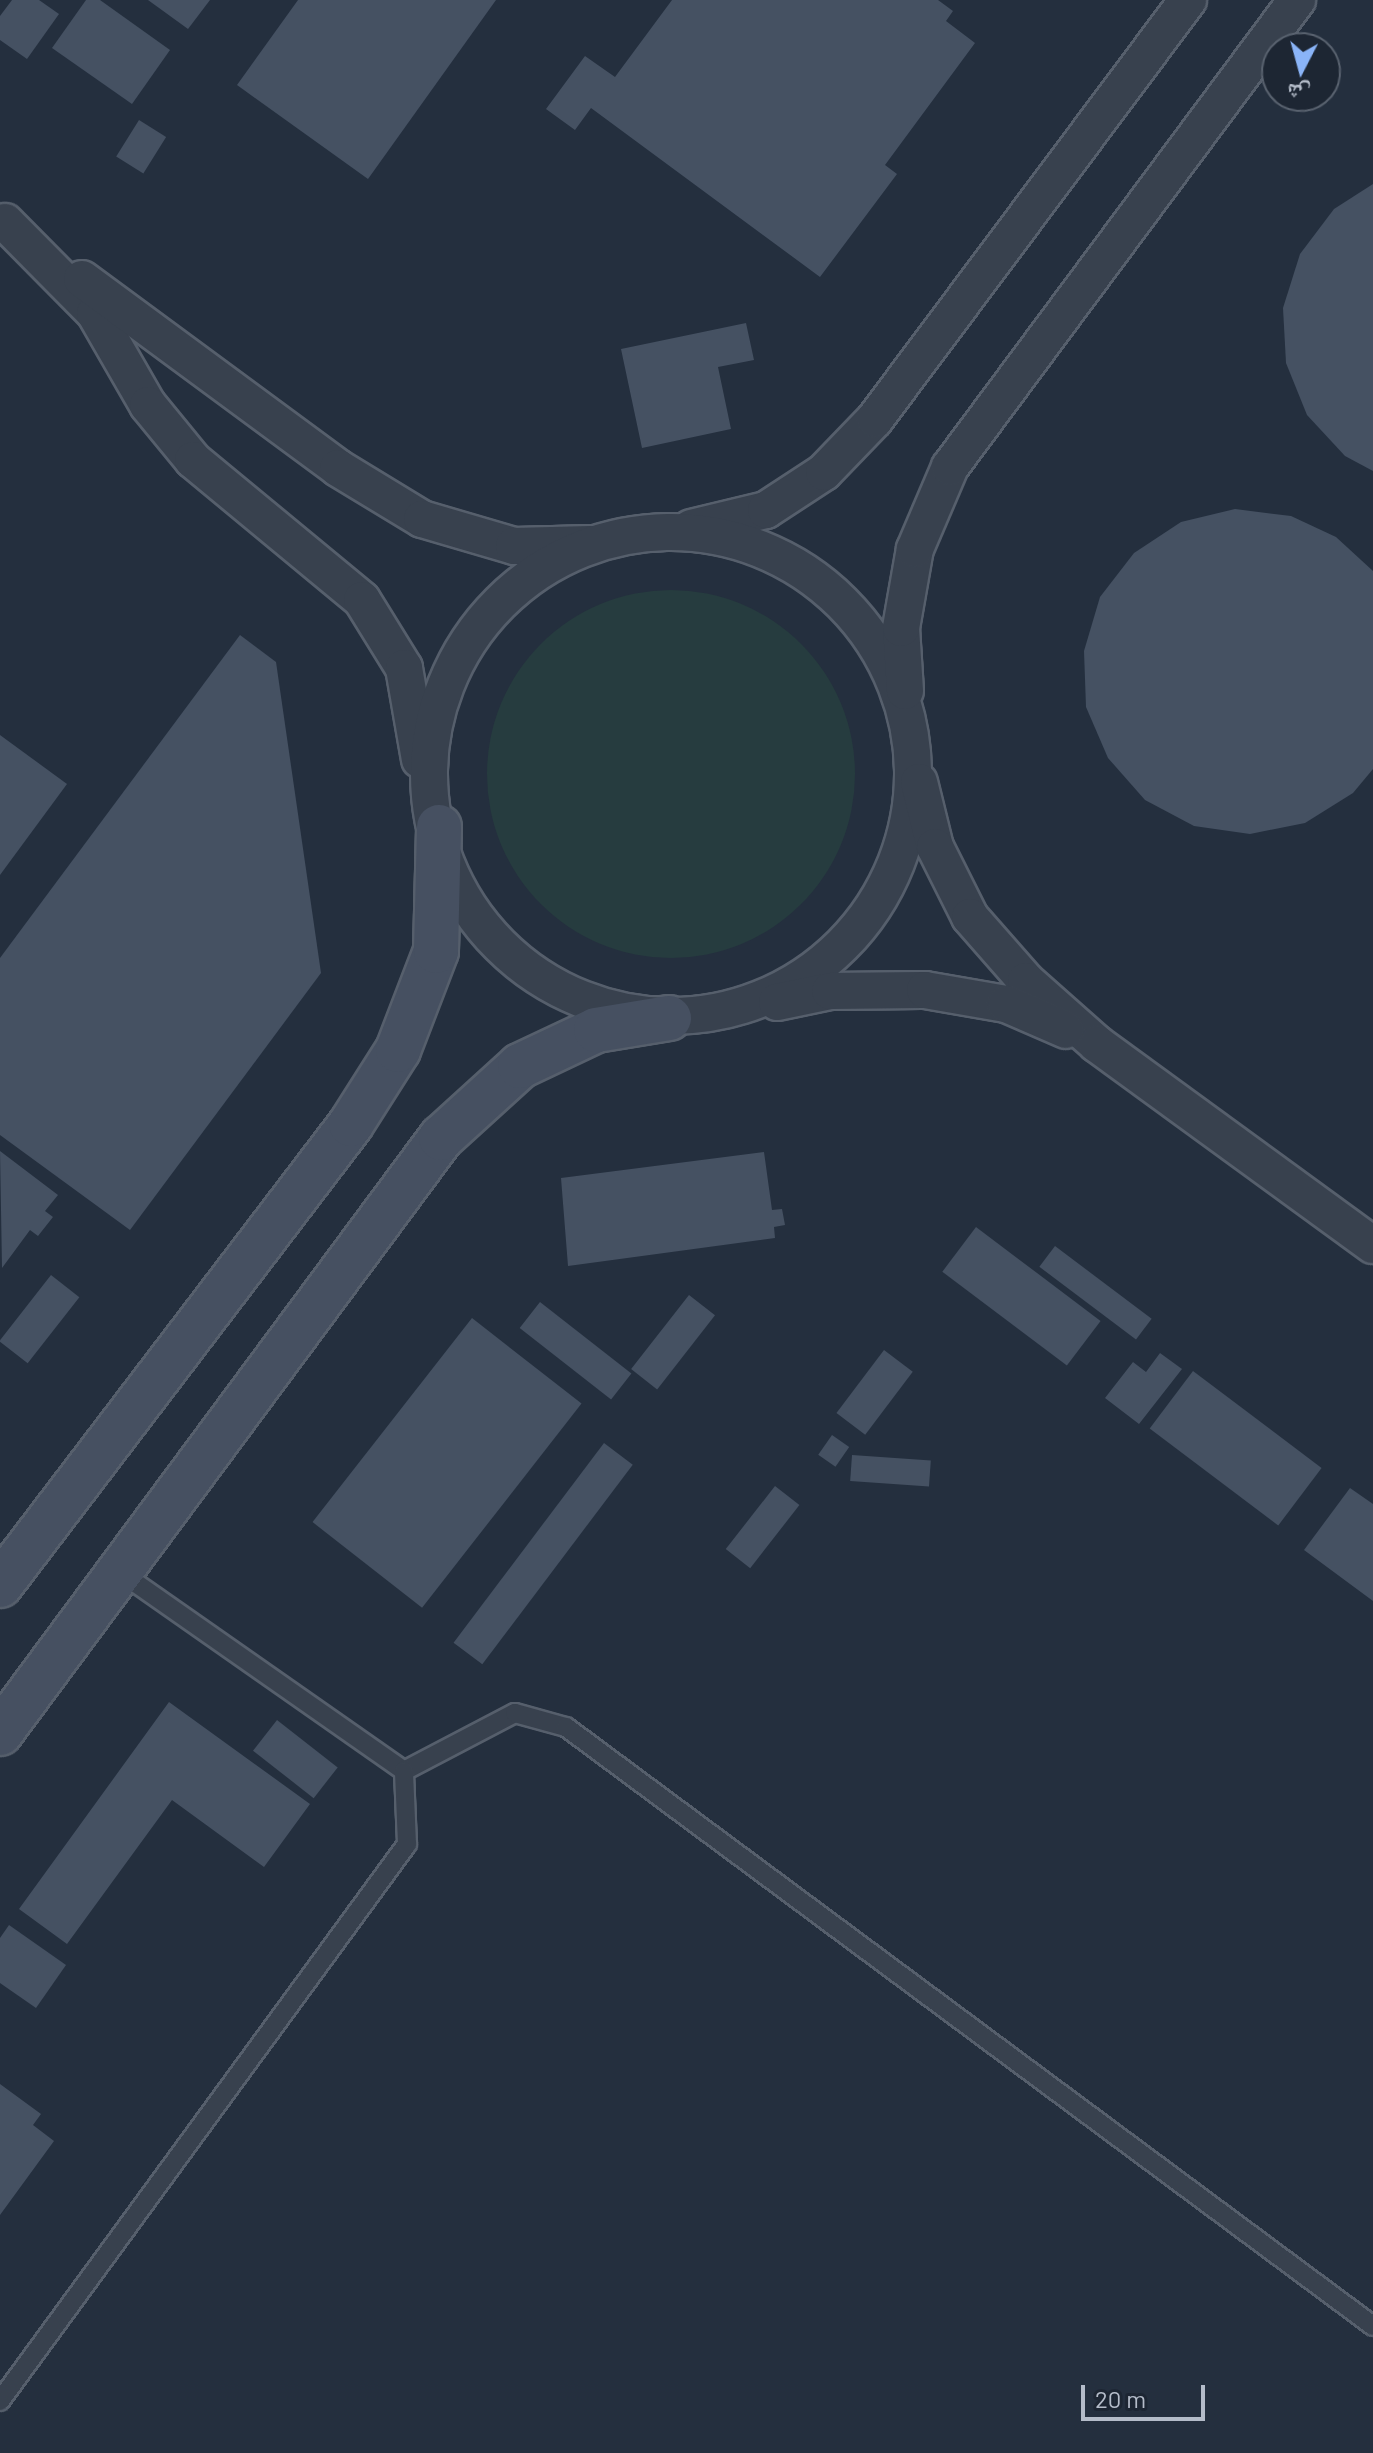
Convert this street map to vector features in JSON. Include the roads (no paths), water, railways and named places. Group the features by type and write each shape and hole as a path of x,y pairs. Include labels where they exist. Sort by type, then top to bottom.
{"street":[{"path":"2,220 338,468 422,519 514,546 603,544 686,529 766,510 824,472 865,430 1188,0"},
{"path":"717,1014 796,985 880,905 917,792 905,697 901,628 915,549 950,467 1297,0"},
{"path":"2,220 95,313 148,405 193,460 362,600 404,668 423,777 455,890 486,934 557,991 669,1018"},
{"path":"686,529 781,555 854,609 905,697"},
{"path":"423,777 449,667 515,585 603,544"},
{"path":"912,753 935,847 970,917 1026,981 1097,1044 1373,1245"},
{"path":"0,1585 351,1124 398,1050 436,951 439,827"},
{"path":"0,1733 441,1138 520,1066 596,1030 717,1014 830,991 925,990 1006,1004 1097,1044"}],"lane":[{"path":"120,1572 404,1771"},
{"path":"404,1771 515,1713 566,1727 1373,2326"},
{"path":"0,2401 407,1844 404,1771"}]}
